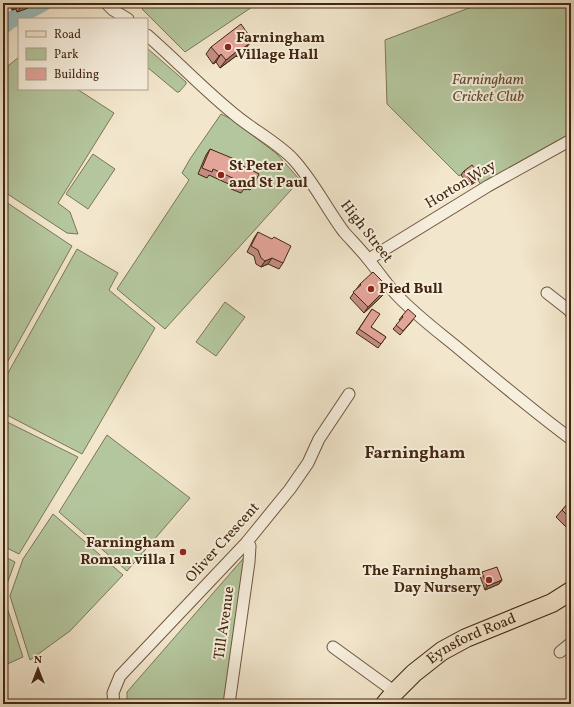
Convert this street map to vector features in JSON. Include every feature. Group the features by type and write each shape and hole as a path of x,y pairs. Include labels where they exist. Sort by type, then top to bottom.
{"main road":[{"name":"Eynsford Road","path":"390,698 414,673 442,651 466,638 552,603 571,591"}],"street":[{"path":"106,3 113,10 126,18"},
{"name":"High Street","path":"148,37 234,114 276,144 292,159 314,186 345,232 369,259 395,293 519,399 570,436"},
{"name":"Horton Way","path":"369,259 483,189 571,140"},
{"path":"547,293 571,313"},
{"name":"Oliver Crescent","path":"114,704 113,693 120,676 246,543 266,519 308,463 319,439 348,394"},
{"name":"Till Avenue","path":"229,704 250,546"},
{"path":"560,652 571,643"},
{"path":"333,647 390,698"}],"green space":[{"path":"148,3 258,3 185,52 142,9"},
{"name":"Farningham Cricket Club","path":"482,3 571,3 571,139 483,188 470,168 459,176 387,104 385,40"},
{"path":"148,49 186,82 179,92 177,92 148,68"},
{"path":"18,58 18,90 79,90 114,113 58,203 70,212 78,234 67,233 3,191 3,70"},
{"path":"221,114 231,119 277,154 300,180 165,329 117,289 189,180 182,173"},
{"path":"93,154 115,169 88,209 66,194"},
{"path":"3,200 72,246 3,370"},
{"path":"77,249 118,273 109,290 155,328 82,454 3,413 3,382"},
{"path":"225,302 245,317 216,356 196,342"},
{"path":"3,420 78,457 19,554 3,546"},
{"path":"107,435 190,498 127,571 59,512"},
{"path":"53,514 123,575 70,631 30,660 10,596 23,559"},
{"path":"248,553 229,704 127,704 127,692"},
{"path":"3,556 15,562 3,595"},
{"path":"3,595 23,657 3,666"}],"building":[{"path":"3,3 12,3 3,9"},
{"path":"13,3 31,4 20,8 18,5 15,6"},
{"path":"241,24 248,34 245,37 250,43 226,60 221,54 219,56 211,47"},
{"path":"210,149 244,163 243,166 259,174 254,184 247,182 245,187 236,183 237,180 213,169 212,172 202,168"},
{"path":"472,165 480,177 472,182 464,171"},
{"path":"258,232 272,239 274,237 291,246 283,263 272,258 265,261 261,258 258,250 251,246"},
{"path":"373,272 387,286 386,289 368,307 353,292"},
{"path":"372,309 380,314 371,327 386,337 381,344 359,329"},
{"path":"408,309 416,316 403,331 396,325"},
{"path":"571,500 571,519 562,510"},
{"path":"497,567 502,580 487,586 482,572"}],"waterway":[{"path":"3,26 9,21 43,3"}],"place":[{"name":"Farningham Village Hall","path":"228,47"},
{"name":"St Peter and St Paul","path":"221,175"},
{"name":"Pied Bull","path":"371,289"},
{"name":"Farningham Roman villa I","path":"183,552"},
{"name":"The Farningham Day Nursery","path":"489,580"}],"district":[{"name":"Farningham","path":"415,453"}]}
